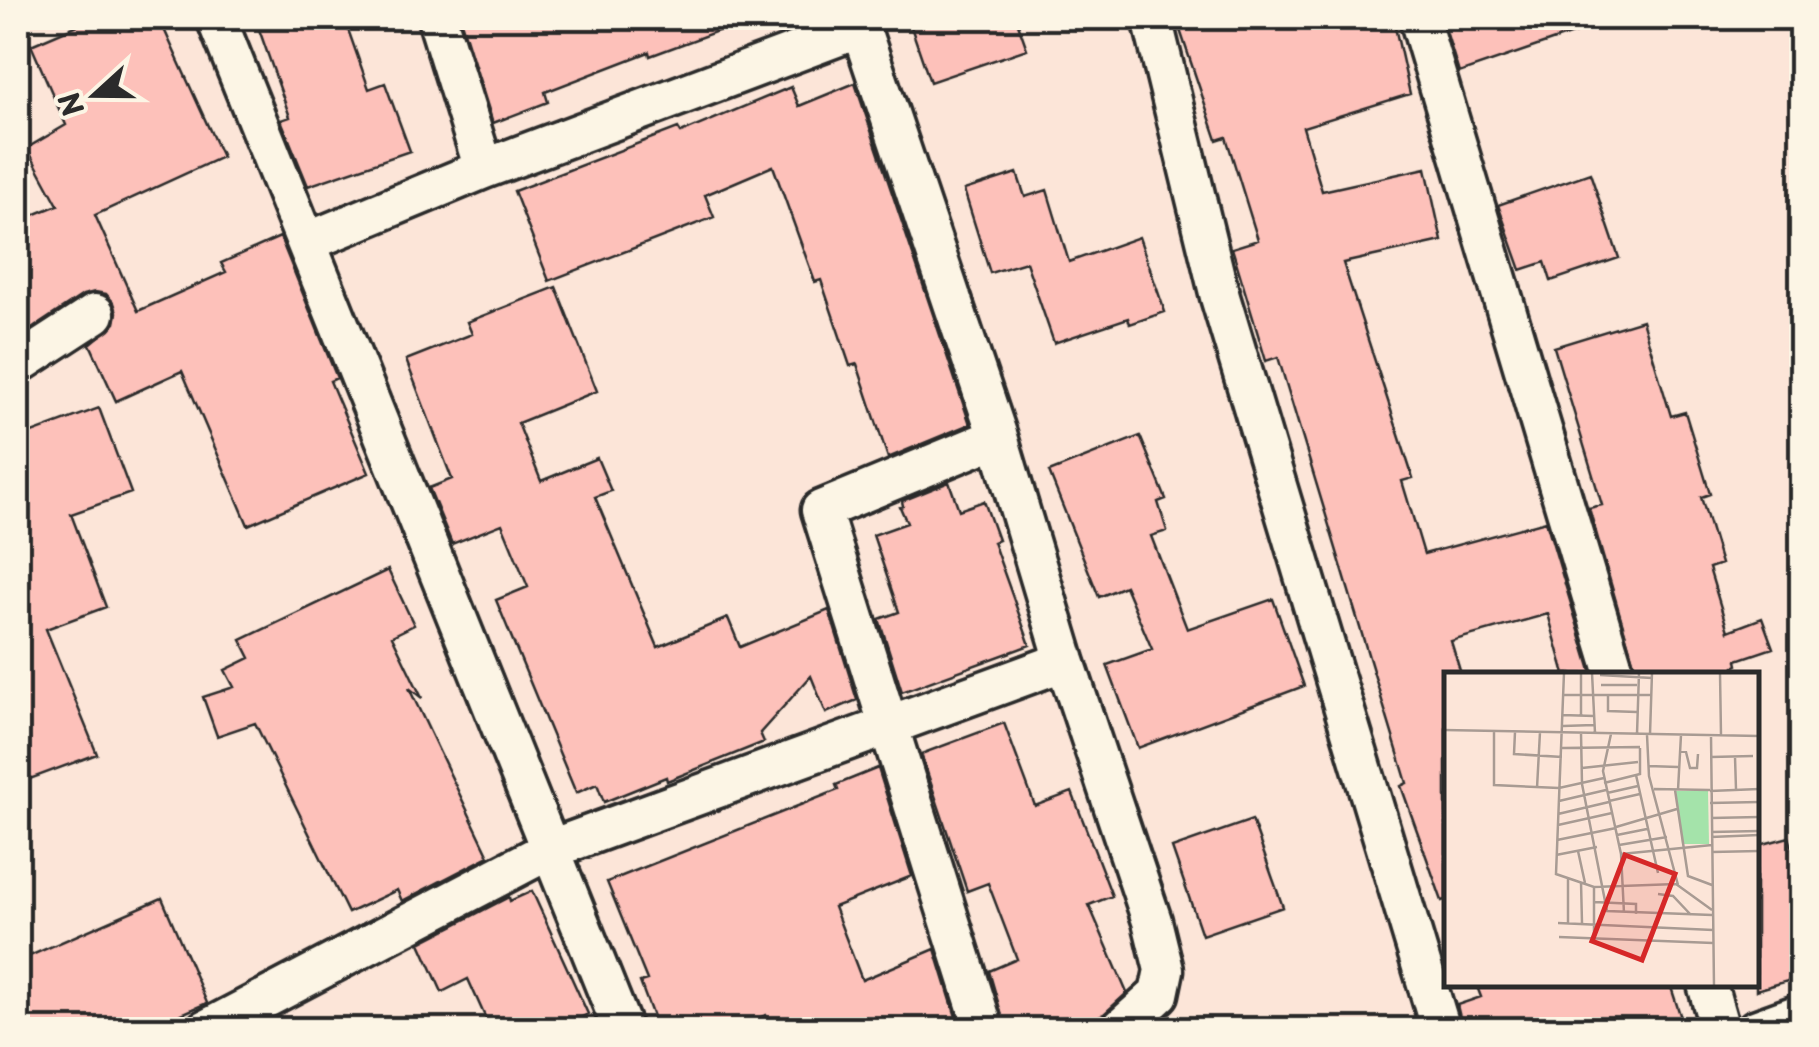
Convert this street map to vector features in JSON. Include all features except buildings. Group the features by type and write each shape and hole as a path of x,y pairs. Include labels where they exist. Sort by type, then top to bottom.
{"street":[{"path":"216,18 622,1030"},
{"path":"437,18 484,169"},
{"path":"1152,18 1220,297 1441,1030"},
{"path":"1419,18 1613,672"},
{"path":"306,242 858,23 998,437 1065,661 1152,921 1164,970 1159,994 1119,1030"},
{"path":"18,364 96,314"},
{"path":"984,1030 821,510 998,437"},
{"path":"205,1030 551,850 1065,661"},
{"path":"1708,987 1720,1030"},
{"path":"1756,1030 1802,1013"}]}
